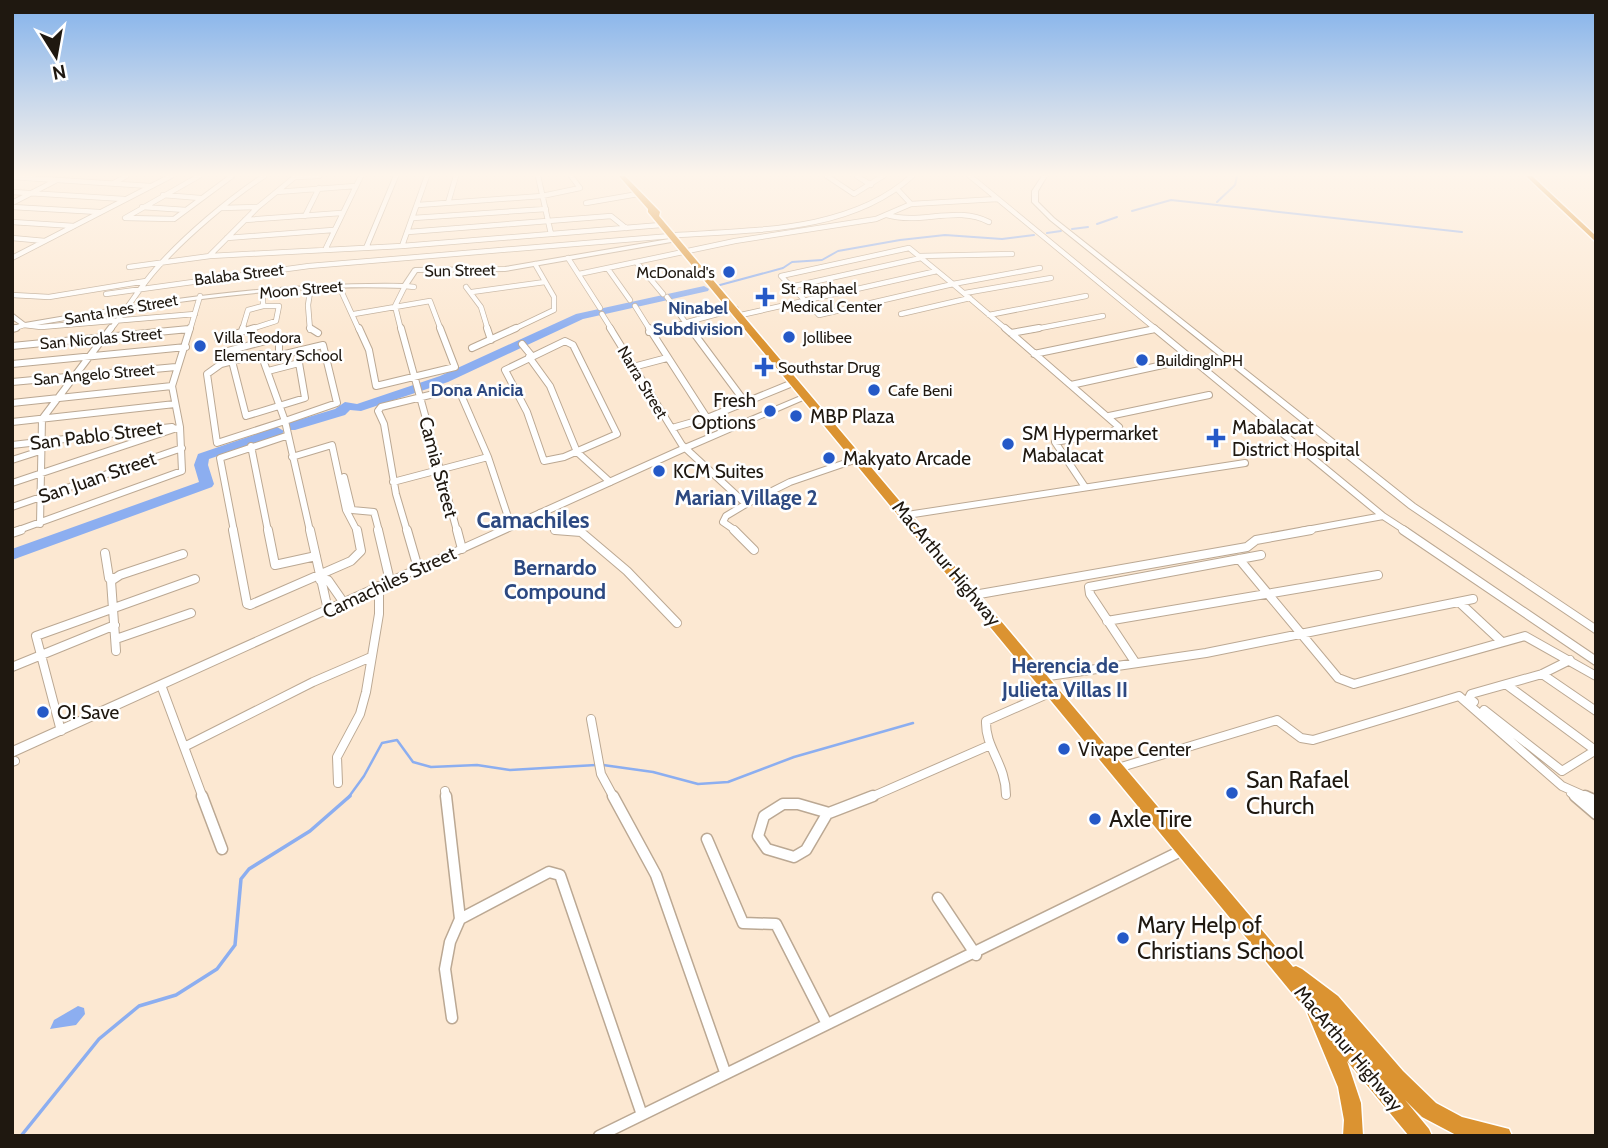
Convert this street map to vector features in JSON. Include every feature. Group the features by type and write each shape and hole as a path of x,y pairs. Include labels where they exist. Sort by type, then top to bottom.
{"highway":[{"name":"MacArthur Highway","path":"667,230 674,237"},
{"name":"MacArthur Highway","path":"668,230 683,252 739,312 806,397 860,458 1422,1136"},
{"path":"1581,230 1596,249"},
{"path":"1277,961 1332,1002 1396,1078 1429,1110 1459,1126 1502,1136"},
{"path":"1305,993 1347,1086 1353,1109 1353,1136"}],"street":[{"path":"14,256 68,230"},
{"path":"40,524 42,419 115,321 131,306 146,281 199,230"},
{"path":"210,256 235,230"},
{"path":"227,238 333,230 326,248"},
{"path":"366,248 374,230"},
{"path":"402,246 408,232 439,230"},
{"path":"551,230 551,234"},
{"path":"129,267 210,256 402,246 606,230"},
{"name":"Balaba Street","path":"106,294 309,266 742,230"},
{"path":"579,274 742,239 817,230"},
{"path":"1034,230 1383,516 1596,661"},
{"path":"1065,230 1404,500 1596,630"},
{"name":"Sun Street","path":"405,286 412,272 505,269 674,237"},
{"path":"12,238 46,241"},
{"path":"1040,268 953,284 821,315 814,314 781,276 907,247 921,257 937,271 953,284 989,315 1011,333 1034,354 1110,416 1119,427 1117,431 1055,442 1055,446 1085,486"},
{"path":"790,287 921,257 1012,254"},
{"name":"Narra Street","path":"568,258 685,448 746,505"},
{"path":"637,263 745,402"},
{"path":"472,348 554,310 554,297 535,264"},
{"path":"608,269 707,418"},
{"path":"649,332 937,271"},
{"path":"901,314 967,296 1051,278"},
{"path":"12,295 49,298 146,281"},
{"path":"472,292 545,282"},
{"path":"338,284 369,349 376,386 458,388 488,457 511,526"},
{"name":"Moon Street","path":"230,296 338,284 414,287"},
{"path":"311,286 308,305 310,330 318,333"},
{"path":"395,306 405,286"},
{"path":"466,287 481,307 491,340"},
{"path":"263,306 264,292"},
{"path":"12,533 181,471 180,427 172,386 200,296"},
{"name":"Santa Ines Street","path":"12,329 131,306 200,296 230,296"},
{"path":"989,315 1086,296"},
{"path":"354,314 426,300 431,304 454,363 454,368 379,409 393,482 418,568"},
{"path":"218,339 276,321 279,306 248,310 242,331"},
{"name":"Camia Street","path":"395,306 462,549"},
{"path":"12,315 24,326 33,328 195,314"},
{"path":"1011,333 1103,316"},
{"path":"1034,354 1155,329"},
{"name":"San Nicolas Street","path":"12,346 190,330"},
{"path":"221,365 224,352 273,339 279,339 279,355"},
{"path":"565,341 573,345 617,432 609,439 577,452 549,461 542,459 527,412 505,370 530,356 565,341"},
{"path":"522,344 550,386 577,452 610,482"},
{"path":"264,359 323,345 337,400 332,405 283,421 217,443 207,376 211,370 221,365 261,354 283,421 316,555 320,577 319,590 328,610"},
{"path":"12,364 186,347"},
{"path":"633,367 667,358"},
{"path":"232,361 246,416 279,408 306,396 299,363 268,371"},
{"path":"1071,385 1172,363"},
{"name":"San Angelo Street","path":"12,382 176,367"},
{"path":"672,428 707,418 795,382"},
{"path":"12,403 172,386"},
{"path":"1110,416 1209,395"},
{"name":"Camachiles Street","path":"13,758 61,731 418,568 685,448 806,397"},
{"path":"12,422 176,404"},
{"path":"12,483 180,427"},
{"name":"San Pablo Street","path":"12,445 180,427"},
{"path":"286,436 220,458 247,604 320,577 359,554 356,527 346,510 332,445 292,457"},
{"path":"335,441 352,510 374,512 390,581"},
{"path":"251,446 275,565 316,555"},
{"name":"San Juan Street","path":"12,507 182,448"},
{"path":"12,460 40,451"},
{"path":"393,482 488,457"},
{"path":"754,550 740,534 723,522 726,516 790,482 860,458"},
{"path":"907,515 1245,463"},
{"path":"540,513 556,531 581,532 627,571 677,623"},
{"path":"974,595 1247,547 1256,540 1383,516"},
{"path":"105,552 109,578 113,580 116,652"},
{"path":"113,580 183,554"},
{"path":"1135,662 1107,621 1089,587 1261,555"},
{"path":"1239,559 1338,678 1350,684 1529,636 1596,676"},
{"path":"1107,621 1378,575"},
{"path":"320,577 328,580 344,603"},
{"path":"61,731 35,637 37,634 195,579"},
{"path":"338,783 340,775 336,761 364,704 371,657 379,630 379,586"},
{"path":"1042,677 1206,653 1473,598"},
{"path":"1459,601 1502,642"},
{"path":"117,639 191,613"},
{"path":"12,667 115,625"},
{"path":"184,747 313,681 371,657"},
{"path":"1507,685 1595,750 1562,771 1469,698 1471,694 1542,674 1570,660"},
{"path":"1542,674 1596,711"},
{"path":"161,685 222,849"},
{"path":"1006,795 1005,777 1000,762 988,746 986,721 992,716 1054,691"},
{"path":"1118,768 1277,720 1301,738 1312,740 1459,696 1596,814"},
{"path":"591,719 601,774 656,875 725,1072"},
{"path":"827,814 806,850 794,857 767,848 759,837 760,820 767,811 783,804 800,802 827,814 856,806 919,775 988,746"},
{"path":"1562,786 1596,801"},
{"path":"445,791 460,919"},
{"path":"707,839 743,923 776,923 827,1024"},
{"path":"599,1136 725,1072 976,955 1185,849"},
{"path":"452,1018 454,1006 446,986 446,966 454,929 460,919 496,897 549,872 560,875 642,1115"},
{"path":"938,898 976,955"}],"water":[{"path":"78,1006 84,1008 85,1014 76,1025 50,1029 54,1020"}],"waterway":[{"path":"1440,230 1462,232"},
{"path":"1047,233 1061,231"},
{"path":"720,285 783,268 792,262 822,260 838,251 900,240 945,235 1002,239 1034,235"},
{"path":"290,427 340,412 349,405 356,408 444,379 580,316 704,289"},
{"path":"12,555 207,484 201,465 203,457 277,431"},
{"path":"603,765 653,772 698,784 728,782 794,757 913,723"},
{"path":"348,797 382,743 397,740 413,762 431,767 477,765 510,770 596,765"},
{"path":"21,1136 99,1039 139,1006 176,995 217,969 235,945 241,879 249,869 310,831 348,797"}],"place":[{"name":"McDonald's","path":"729,272"},
{"name":"St. Raphael Medical Center","path":"765,297"},
{"name":"Jollibee","path":"789,337"},
{"name":"Villa Teodora Elementary School","path":"200,346"},
{"name":"BuildingInPH","path":"1142,360"},
{"name":"Southstar Drug","path":"764,367"},
{"name":"Cafe Beni","path":"874,390"},
{"name":"Fresh Options","path":"770,411"},
{"name":"MBP Plaza","path":"796,416"},
{"name":"Mabalacat District Hospital","path":"1216,438"},
{"name":"SM Hypermarket Mabalacat","path":"1008,444"},
{"name":"Makyato Arcade","path":"829,458"},
{"name":"KCM Suites","path":"659,471"},
{"name":"O! Save","path":"43,712"},
{"name":"Vivape Center","path":"1064,749"},
{"name":"San Rafael Church","path":"1232,793"},
{"name":"Axle Tire","path":"1095,819"},
{"name":"Mary Help of Christians School","path":"1123,938"}],"district":[{"name":"Ninabel Subdivision","path":"698,318"},
{"name":"Dona Anicia","path":"477,390"},
{"name":"Marian Village 2","path":"746,498"},
{"name":"Camachiles","path":"533,520"},
{"name":"Bernardo Compound","path":"555,580"},
{"name":"Herencia de Julieta Villas II","path":"1065,678"}]}
